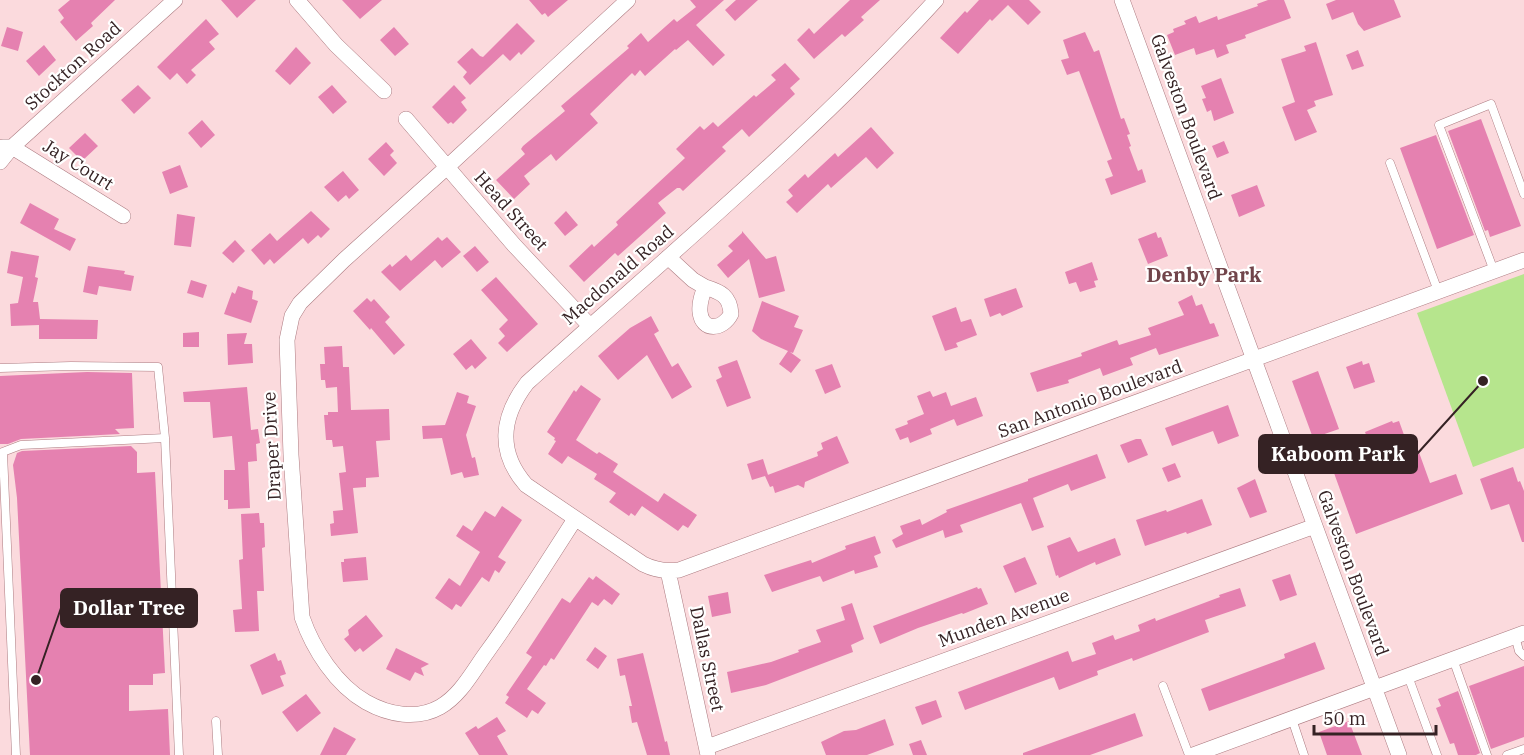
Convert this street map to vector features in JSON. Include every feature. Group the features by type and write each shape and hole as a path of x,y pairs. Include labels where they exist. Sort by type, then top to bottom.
{"street":[{"name":"Stockton Road","path":"0,162 6,147 175,0"},
{"path":"297,0 336,45 384,91"},
{"name":"Draper Drive","path":"575,519 537,579 460,690 441,707 412,715 394,714 363,700 351,691 316,652 302,617 291,455 288,328 300,303 344,260 628,0"},
{"name":"Macdonald Road","path":"668,571 653,569 643,564 526,485 514,472 508,460 506,429 509,412 516,397 526,383 720,212 846,92 936,0"},
{"name":"Galveston Boulevard","path":"1122,0 1399,755"},
{"name":"Head Street","path":"406,119 446,168 590,326"},
{"name":"Jay Court","path":"6,147 123,216"},
{"path":"668,257 693,280 705,287"},
{"name":"San Antonio Boulevard","path":"668,571 679,570 812,523 1524,260"},
{"name":"Munden Avenue","path":"707,751 1315,526"},
{"name":"Dallas Street","path":"668,571 707,751"},
{"path":"1193,755 1519,635"}],"lane":[{"path":"1494,271 1439,125 1491,104 1524,194"},
{"path":"1390,163 1438,291"},
{"path":"0,368 158,367 165,438 179,755"},
{"path":"16,755 1,453 21,445 165,438"},
{"path":"1519,635 1519,651 1524,656"},
{"path":"1453,659 1487,755"},
{"path":"1408,676 1437,755"},
{"path":"1163,686 1189,755"},
{"path":"1292,719 1304,755"},
{"path":"216,721 218,755"},
{"path":"1507,755 1524,749"}],"green space":[{"path":"1524,274 1524,448 1473,467 1417,313"}],"building":[{"path":"70,0 115,0 91,23 93,26 76,41 60,22 64,18 58,10"},
{"path":"221,0 256,0 237,18"},
{"path":"342,0 382,0 360,19"},
{"path":"529,0 568,0 548,17 545,13 542,15"},
{"path":"690,0 724,0 696,25 725,55 713,66 688,40 645,76 640,70 635,76 632,73 590,114 598,123 556,161 551,154 524,176 530,184 514,199 496,180 525,154 521,149 523,146 565,111 561,106 629,48 627,46 641,33 648,42 674,19 677,22 696,7"},
{"path":"736,0 758,0 735,21 725,10"},
{"path":"850,0 880,0 861,17 864,20 845,37 842,34 814,59 797,40 809,28 814,34"},
{"path":"979,0 1029,0 1041,12 1028,25 1008,5 992,21 990,19 958,54 940,38 965,11 967,13"},
{"path":"1268,0 1284,0 1291,18 1245,35 1246,38 1226,45 1229,53 1217,58 1214,49 1196,55 1194,48 1175,55 1167,35 1174,32 1173,29 1186,24 1184,21 1196,16 1199,23 1217,16 1218,20 1258,6 1257,4"},
{"path":"1336,0 1394,0 1401,17 1364,31 1353,12 1332,20 1326,4"},
{"path":"206,19 219,34 209,42 215,49 191,70 196,75 187,84 177,73 170,80 157,67"},
{"path":"517,23 535,41 521,55 519,52 510,61 503,54 470,85 463,77 467,72 457,62 472,48 483,57"},
{"path":"7,27 23,32 18,51 1,46"},
{"path":"394,27 409,44 395,56 380,40"},
{"path":"1085,32 1094,52 1099,50 1121,119 1124,118 1130,134 1127,135 1131,146 1129,147 1138,171 1142,169 1146,182 1111,195 1105,179 1113,176 1107,161 1112,159 1079,71 1067,75 1061,60 1069,58 1063,40"},
{"path":"1316,42 1333,95 1314,101 1316,106 1307,110 1317,132 1295,141 1282,107 1295,102 1281,59 1306,51 1304,46"},
{"path":"44,45 56,60 39,76 26,61"},
{"path":"296,47 311,63 290,85 275,71"},
{"path":"1358,50 1364,66 1352,70 1346,55"},
{"path":"785,63 800,79 790,88 795,94 749,137 742,129 722,147 726,151 683,191 677,188 658,203 666,213 618,256 615,253 584,282 569,266 592,244 594,247 618,225 616,222 685,158 676,149 700,126 704,130 713,122 718,127 754,95 756,97 776,80 771,75"},
{"path":"1221,78 1234,113 1214,121 1211,110 1207,112 1202,99 1206,98 1201,86"},
{"path":"138,85 151,98 134,114 121,100"},
{"path":"332,85 347,102 333,114 318,97"},
{"path":"454,85 466,98 461,102 467,110 453,124 451,122 448,124 432,107"},
{"path":"1481,119 1521,226 1490,237 1488,230 1485,231 1448,131"},
{"path":"202,120 215,135 201,148 188,133"},
{"path":"871,127 894,153 877,169 866,157 831,188 828,184 797,213 786,202 793,196 788,190 805,174 808,178 835,153 838,157"},
{"path":"85,133 98,146 82,161 69,148"},
{"path":"1436,135 1474,235 1437,249 1400,148"},
{"path":"1224,141 1229,153 1217,158 1212,146"},
{"path":"386,142 394,151 390,155 397,163 384,176 368,159"},
{"path":"180,165 188,187 170,194 162,172"},
{"path":"343,171 359,190 349,199 346,195 338,202 324,187"},
{"path":"1257,185 1265,206 1239,217 1231,195"},
{"path":"30,203 59,219 54,229 76,239 70,251 20,223"},
{"path":"311,211 330,229 321,238 318,235 308,244 303,238 274,264 270,259 264,265 251,250 270,233 277,241"},
{"path":"566,211 578,225 565,236 554,223"},
{"path":"177,214 195,217 191,247 174,245"},
{"path":"742,231 766,259 776,256 785,291 759,298 749,259 728,278 717,265 733,251 728,246"},
{"path":"1156,232 1158,238 1161,237 1168,256 1148,264 1138,239"},
{"path":"438,237 442,241 447,237 461,252 442,268 435,260 400,291 381,272 390,264 392,267 406,255 411,261"},
{"path":"235,240 245,251 233,263 222,253"},
{"path":"475,246 489,262 477,272 463,256"},
{"path":"11,251 39,256 35,277 38,278 33,302 38,302 40,319 98,320 97,339 39,339 39,325 11,326 10,304 18,303 23,277 7,273"},
{"path":"1092,262 1098,280 1094,281 1096,287 1080,292 1076,282 1069,284 1065,272"},
{"path":"88,266 125,271 124,274 134,276 131,291 99,286 97,295 83,292"},
{"path":"496,277 538,324 507,352 498,343 505,336 499,329 508,320 481,290"},
{"path":"191,280 207,285 203,298 187,293"},
{"path":"238,286 253,291 252,299 258,301 251,323 224,314 232,292 235,294"},
{"path":"1016,288 1023,307 1002,316 1000,313 990,317 984,299"},
{"path":"1192,295 1196,306 1202,304 1210,324 1214,323 1219,336 1159,355 1156,348 1130,358 1133,365 1103,376 1100,368 1068,380 1069,383 1037,392 1030,373 1082,356 1081,353 1117,340 1119,345 1151,335 1148,328 1184,315 1178,302"},
{"path":"367,298 371,302 374,299 390,317 385,322 405,345 394,355 353,311"},
{"path":"762,301 799,316 794,327 803,330 793,353 790,352 801,360 791,373 779,364 788,351 761,339 752,331"},
{"path":"956,307 961,322 971,319 977,335 956,343 958,347 945,351 932,316"},
{"path":"651,316 659,331 654,334 672,367 678,363 692,387 672,399 647,355 618,380 598,356 630,328"},
{"path":"199,332 199,347 183,347 183,333"},
{"path":"247,333 244,344 252,344 253,363 228,365 227,334"},
{"path":"471,339 487,358 475,369 472,365 466,370 453,354"},
{"path":"342,346 343,367 349,367 351,410 389,409 390,440 376,441 379,477 366,478 366,487 353,488 358,533 331,536 330,524 334,523 333,511 343,510 339,473 346,472 343,446 333,447 332,440 326,440 324,415 328,415 328,412 338,412 337,387 326,388 325,380 321,380 320,364 325,364 324,347"},
{"path":"737,360 751,398 727,407 716,380 722,377 718,367"},
{"path":"1362,361 1363,365 1369,363 1375,382 1354,389 1346,367"},
{"path":"832,364 841,387 825,394 815,370"},
{"path":"1318,371 1339,429 1313,438 1292,381"},
{"path":"87,372 132,373 134,428 115,429 120,434 21,439 8,444 0,444 0,376"},
{"path":"581,385 601,399 576,440 618,464 613,472 658,502 664,493 697,515 688,528 683,525 678,531 642,506 635,516 631,513 629,516 609,502 616,493 594,479 597,474 568,456 562,464 548,454 556,441 547,432 574,390 576,392"},
{"path":"247,387 251,430 258,429 260,443 256,444 257,461 248,462 250,508 228,509 228,500 224,500 224,470 235,470 232,436 213,438 210,402 184,402 183,392"},
{"path":"930,391 933,397 946,392 951,406 976,397 983,416 957,426 954,419 930,429 932,434 910,443 908,437 900,440 895,429 924,414 917,396"},
{"path":"457,392 469,396 467,403 476,406 466,435 479,475 464,478 462,472 451,475 442,438 423,439 422,426 445,425"},
{"path":"1228,405 1239,436 1218,444 1213,431 1172,446 1165,428"},
{"path":"1392,421 1393,423 1399,421 1408,446 1416,444 1430,483 1456,474 1463,494 1356,534 1334,473 1375,459 1365,432"},
{"path":"837,436 849,463 805,482 804,488 798,485 775,493 773,486 770,487 765,476 818,456 817,452 823,449 821,443"},
{"path":"1141,439 1148,455 1128,463 1120,445"},
{"path":"131,446 137,452 137,473 155,472 165,673 153,674 153,685 129,685 129,711 168,709 170,755 30,755 17,498 13,465 17,453 22,451"},
{"path":"1097,454 1106,478 1071,491 1068,484 1033,498 1044,527 1032,531 1021,503 960,525 963,532 945,538 943,530 896,548 892,540 903,534 900,526 920,519 922,525 947,512 946,510"},
{"path":"763,459 768,475 752,480 747,464"},
{"path":"1175,463 1181,477 1168,482 1162,468"},
{"path":"1513,467 1524,491 1524,542 1522,542 1509,504 1491,510 1480,479"},
{"path":"1255,479 1267,512 1250,518 1237,488"},
{"path":"1202,499 1212,525 1145,546 1136,520"},
{"path":"502,506 522,520 498,557 506,562 499,573 495,570 489,582 482,577 461,607 456,604 452,610 435,598 449,578 460,586 480,552 456,536 463,525 472,531 485,511 495,517"},
{"path":"259,513 260,523 264,523 265,547 262,548 264,591 257,591 259,631 235,632 233,610 242,609 239,560 243,559 241,514"},
{"path":"875,536 881,553 874,556 878,567 855,574 854,570 823,582 820,576 772,592 764,575 811,560 812,563 846,549 845,546"},
{"path":"1070,537 1078,552 1115,538 1121,555 1096,565 1095,562 1059,578 1058,575 1056,576 1047,546"},
{"path":"366,557 368,580 343,582 341,562 344,562 344,559"},
{"path":"1025,557 1037,584 1015,593 1003,566"},
{"path":"1290,574 1297,595 1280,601 1272,580"},
{"path":"596,576 620,594 612,605 604,599 598,606 592,602 554,660 551,658 546,666 544,665 527,689 546,703 538,714 532,710 527,718 505,703 509,697 506,695 532,657 526,653 562,598 570,603 589,577 593,580"},
{"path":"977,587 981,588 988,604 918,628 880,644 873,626"},
{"path":"1240,588 1246,606 1205,620 1209,632 1133,661 1132,658 1097,671 1098,675 1059,690 1054,677 965,710 958,692 1068,651 1072,662 1096,654 1092,643 1113,635 1115,640 1140,631 1138,625 1155,618 1156,621"},
{"path":"728,592 731,613 712,617 708,596"},
{"path":"852,603 864,639 851,645 853,652 766,685 731,693 727,672 771,662 821,642 816,630 845,620 841,607"},
{"path":"366,615 383,636 363,652 360,648 355,652 344,639 349,635 348,630"},
{"path":"1315,642 1325,669 1209,711 1201,689 1285,658 1284,654"},
{"path":"595,647 607,656 598,669 586,660"},
{"path":"396,648 429,664 421,668 424,676 415,672 410,681 386,669"},
{"path":"275,653 278,661 281,660 286,674 280,676 284,686 262,695 250,665"},
{"path":"643,653 670,755 647,755 637,722 632,723 629,706 632,706 625,675 620,676 617,659"},
{"path":"1524,666 1524,737 1491,749 1469,686"},
{"path":"1458,691 1480,753 1476,755 1458,755 1454,743 1450,744 1436,708 1441,706 1438,699"},
{"path":"306,694 321,713 297,732 282,712"},
{"path":"936,700 942,717 922,725 915,707"},
{"path":"1135,713 1143,736 1090,755 1023,755 1023,753"},
{"path":"497,717 506,731 497,736 508,755 479,755 465,733 476,726 478,729"},
{"path":"885,719 894,745 867,755 826,755 821,742 844,731 856,730"},
{"path":"1349,721 1362,755 1327,755 1319,732"},
{"path":"334,727 356,739 346,755 320,755"},
{"path":"921,740 927,755 913,755 909,744"}],"place":[{"name":"Kaboom Park","path":"1483,381"},
{"name":"Dollar Tree","path":"36,680"}],"district":[{"name":"Denby Park","path":"1204,275"}]}
